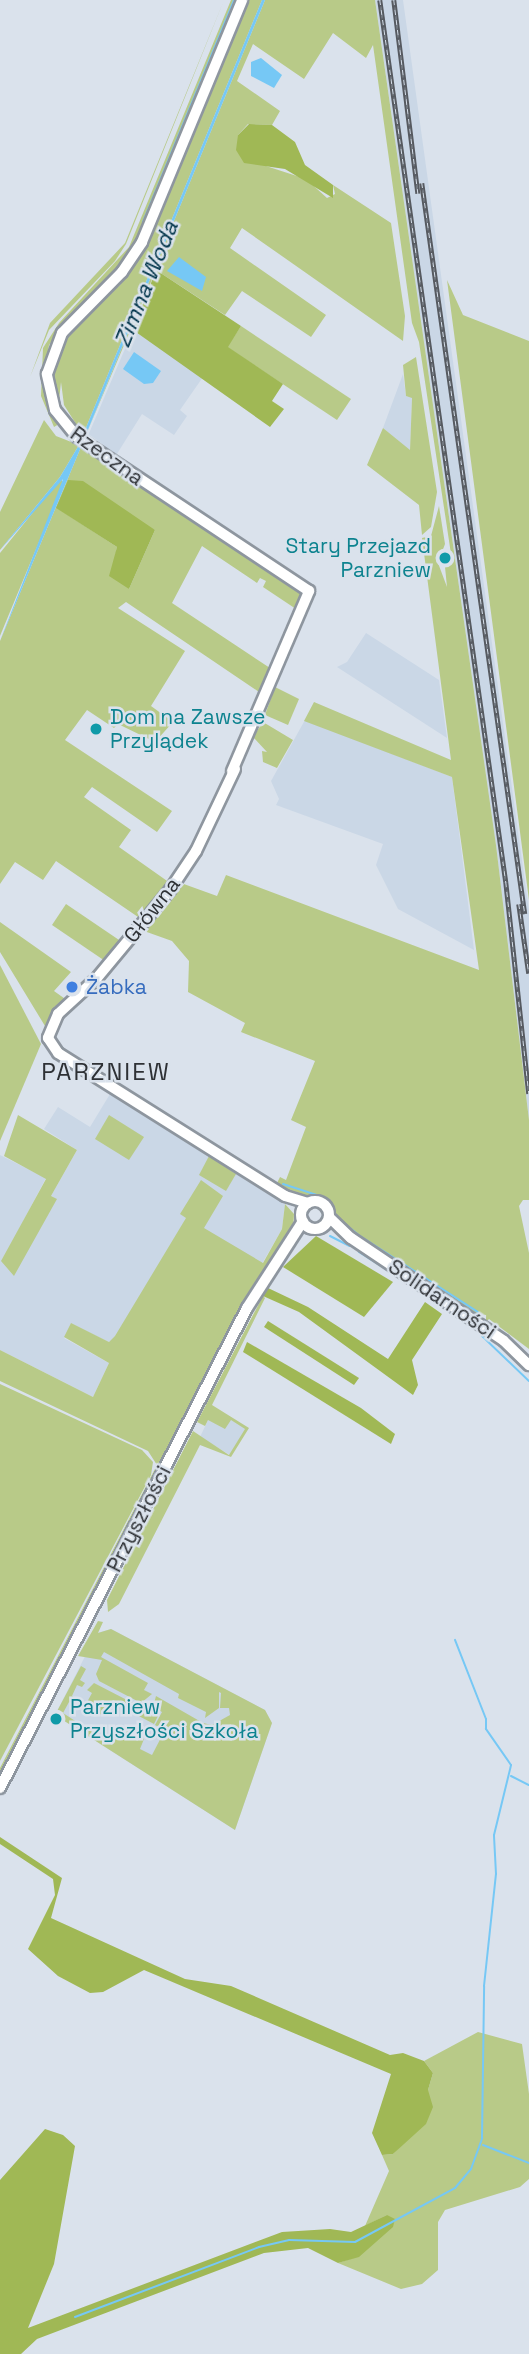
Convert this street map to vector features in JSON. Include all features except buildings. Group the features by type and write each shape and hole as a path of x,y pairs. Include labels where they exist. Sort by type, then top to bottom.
{"street":[{"name":"Rzeczna","path":"242,0 139,248 116,279 66,327 52,350 47,374 50,400 60,419 82,441 309,591"},
{"name":"Główna","path":"285,1196 53,1049 48,1032 58,1014 97,978 170,890 196,850 309,591"},
{"path":"285,1196 308,1203 322,1203 321,1224 302,1217 285,1196"},
{"name":"Przyszłości","path":"0,1788 245,1312 284,1254 308,1203"},
{"name":"Przyszłości","path":"284,1254 321,1224"},
{"name":"Solidarności","path":"321,1224 351,1238 485,1327 529,1365"}],"shaded area":[{"path":"375,0 403,0 529,911 529,1120 496,845"},
{"path":"133,330 203,377 180,410 187,416 174,435 142,414 115,457 87,438"},
{"path":"403,374 406,396 412,397 410,451 383,428"},
{"path":"366,633 439,680 447,738 337,667 347,662"},
{"path":"305,720 452,777 474,950 398,909 376,865 383,844 276,805 279,799 271,781"},
{"path":"110,1094 285,1204 282,1229 260,1267 109,1342 71,1324 64,1338 109,1363 93,1397 0,1350 0,1155 46,1178 2,1261 56,1199 51,1196 77,1150 44,1129 58,1107 90,1127"},
{"path":"231,1419 246,1429 230,1455 200,1437 208,1420"},
{"path":"111,1629 265,1710 272,1723 235,1830 55,1715 97,1633"}],"green space":[{"path":"224,0 126,244 115,261 49,330 30,377 50,323 125,243"},
{"path":"231,0 237,0 139,239 113,276 67,320 49,345 43,382 49,409 59,424 54,427 41,396 43,348 59,323 129,247"},
{"path":"246,0 262,0 83,435 64,405 61,382 59,401 67,417 58,409 51,380 55,354 85,314 120,285 143,249"},
{"path":"265,0 375,0 496,845 529,1120 529,1200 523,1200 519,1206 529,1253 529,1349 489,1319 486,1322 486,1315 477,1316 358,1238 333,1217 324,1200 300,1198 277,1183 280,1177 286,1180 306,1127 291,1120 315,1061 241,1032 245,1023 188,992 189,961 172,941 144,931 181,883 217,896 226,875 479,970 452,777 304,721 314,702 451,760 422,538 431,536 439,506 445,544 438,563 447,587 445,567 451,554 419,342 412,323 373,45 366,58 333,33 304,79 253,44 237,81 280,111 272,125 248,124 238,135 266,166 306,179 327,198 335,194 333,185 391,223 405,316 403,341 242,228 230,248 326,315 311,337 242,291 225,315 156,270 85,437"},
{"path":"249,124 272,125 295,142 305,165 333,185 333,198 285,169 244,163 236,150 238,135"},
{"path":"156,270 241,326 228,347 283,384 272,401 284,409 270,427 133,330"},
{"path":"447,280 463,315 529,341 529,900"},
{"path":"241,326 351,399 337,420 227,347"},
{"path":"416,357 437,492 431,527 422,535 419,505 367,465 383,428 410,450 412,398 406,396 403,365"},
{"path":"44,420 56,436 79,445 60,477 0,550 0,512"},
{"path":"81,447 302,595 296,609 263,587 266,581 260,578 257,583 202,546 172,603 270,668 259,692 126,602 118,608 185,651 151,706 173,722 155,742 118,724 114,728 87,710 65,740 172,811 157,832 92,787 84,797 131,830 119,847 170,883 141,919 56,861 43,880 15,862 0,884 0,641","holes":["57,508 155,530 129,589 115,558 117,547"]},
{"path":"61,478 63,484 0,636 0,553"},
{"path":"68,480 83,481 155,530 129,589 109,576 117,547 56,508"},
{"path":"275,687 299,699 288,725 265,715"},
{"path":"263,722 293,740 277,768 263,762 262,751 267,752 253,737"},
{"path":"66,904 122,942 105,961 52,925"},
{"path":"0,922 71,972 54,991 68,1001 45,1026 0,952"},
{"path":"0,965 41,1044 0,1141"},
{"path":"18,1115 77,1150 51,1196 57,1199 14,1276 1,1261 46,1179 4,1156"},
{"path":"109,1115 144,1137 129,1160 95,1139"},
{"path":"209,1156 236,1174 226,1191 199,1175"},
{"path":"201,1180 223,1196 204,1228 263,1263 282,1229 285,1204 294,1214 293,1232 242,1304 0,1780 0,1768 157,1465 148,1451 0,1381 0,1350 93,1397 109,1363 64,1337 71,1323 109,1342 115,1336 186,1218 180,1214"},
{"path":"316,1236 393,1282 364,1317 283,1267"},
{"path":"268,1288 308,1307 388,1359 425,1302 442,1314 412,1360 418,1385 413,1395 299,1312 263,1296"},
{"path":"263,1296 265,1298 212,1405 249,1428 231,1457 200,1445 119,1604 108,1612 107,1600 193,1431 229,1455 245,1429 231,1420 225,1429 208,1420 205,1426 197,1422"},
{"path":"268,1321 359,1378 354,1385 264,1327"},
{"path":"247,1342 361,1408 395,1434 391,1444 243,1352"},
{"path":"0,1384 142,1450 153,1462 151,1475 0,1761"},
{"path":"98,1621 103,1622 98,1633 111,1629 265,1710 272,1723 235,1830 55,1715 81,1666 86,1669 80,1680 85,1683 82,1687 77,1685 72,1696 76,1699 74,1704 69,1702 63,1713 112,1745 122,1727 144,1739 140,1749 152,1755 165,1730 155,1725 162,1712 153,1707 156,1696 203,1723 212,1725 230,1715 229,1708 220,1708 219,1692 219,1708 205,1718 206,1712 178,1698 179,1694 104,1652 101,1657 148,1683 144,1690 152,1694 141,1703 99,1681 96,1674 102,1660 78,1656"},
{"path":"94,1683 158,1716 154,1724 112,1702 104,1716 80,1704 86,1704 92,1693 87,1690"},
{"path":"0,1837 62,1878 51,1918 185,1979 231,1986 390,2055 403,2053 424,2061 433,2073 428,2090 433,2107 426,2124 393,2154 382,2155 372,2133 391,2074 144,1970 103,1992 90,1993 58,1976 28,1949 55,1895 53,1879 0,1844"},
{"path":"478,2032 522,2044 529,2094 529,2179 520,2187 445,2210 438,2222 438,2270 422,2284 401,2289 338,2263 359,2256 387,2215 365,2226 389,2171 382,2155 393,2154 406,2140 428,2090 433,2073 424,2061"},
{"path":"45,2129 63,2135 75,2146 54,2264 28,2328 282,2232 330,2229 351,2232 387,2215 395,2219 393,2227 359,2257 338,2263 308,2248 264,2253 37,2339 21,2354 0,2354 0,2180"}],"water":[{"name":"Zimna Woda","path":"262,0 265,0 85,437 83,435"},
{"path":"261,58 282,75 274,88 251,76 251,62"},
{"path":"179,257 206,277 202,291 167,271"},
{"path":"134,352 161,371 153,383 144,384 123,369"},
{"path":"79,445 81,447 0,641 63,479 0,550 60,477"}],"waterway":[{"path":"143,222 234,0"},
{"path":"283,1184 326,1198 335,1216 360,1236 478,1312"},
{"path":"330,1236 350,1246"},
{"path":"359,1252 411,1285"},
{"path":"421,1292 439,1304"},
{"path":"449,1310 469,1325"},
{"path":"482,1336 529,1381"},
{"path":"75,2317 259,2247 289,2240 355,2242 455,2188 471,2169 482,2138 484,1986 496,1874 494,1835 511,1765 486,1729 486,1719 455,1640"},
{"path":"511,1776 529,1785"},
{"path":"483,2145 529,2163"}],"railway":[{"path":"380,0 506,882 529,1094"},
{"path":"394,0 418,194"},
{"path":"422,183 525,914"},
{"path":"519,904 529,973"}],"place":[{"name":"Stary Przejazd Parzniew","path":"445,558"},
{"name":"Dom na Zawsze Przylądek","path":"96,729"},
{"name":"Żabka","path":"72,987"},
{"name":"Parzniew Przyszłości Szkoła","path":"56,1719"}],"district":[{"name":"PARZNIEW","path":"106,1072"}]}
